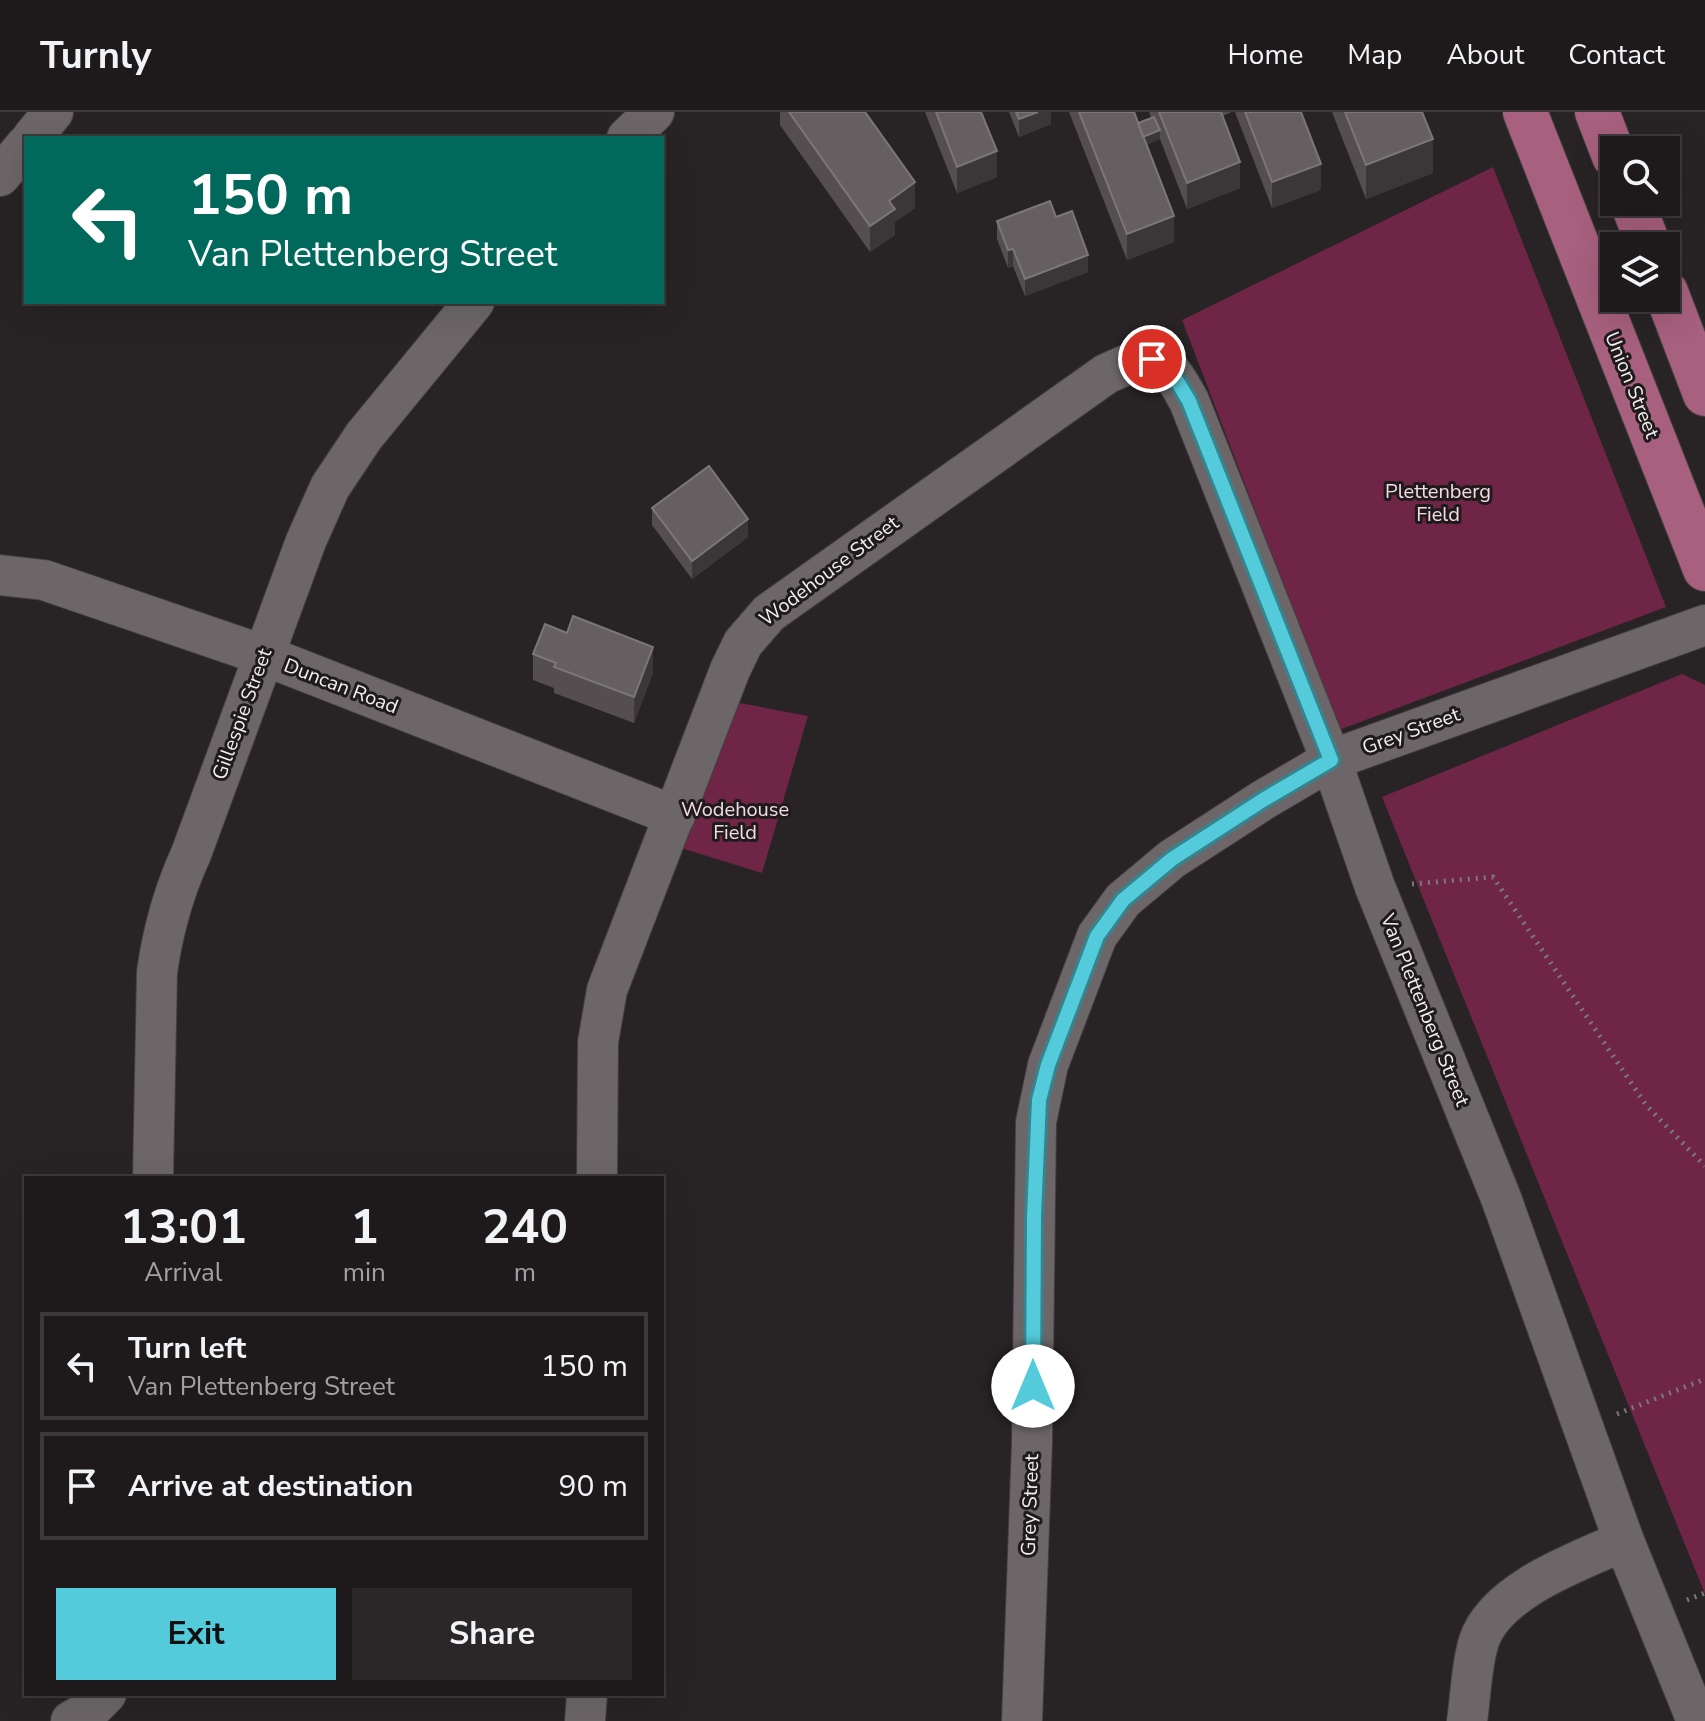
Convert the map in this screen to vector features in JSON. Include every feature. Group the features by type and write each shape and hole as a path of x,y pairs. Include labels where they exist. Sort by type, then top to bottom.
{"main road":[{"name":"Union Street","path":"1525,112 1705,569"},
{"path":"1597,112 1606,136"},
{"path":"1674,312 1705,394"}],"street":[{"path":"34,136 53,112"},
{"path":"629,136 654,112"},
{"path":"0,176 24,147"},
{"name":"Gillespie Street","path":"153,1176 157,972 162,939 178,883 306,541 330,487 364,436 472,304"},
{"name":"Van Plettenberg Street","path":"1106,374 1142,359 1152,359 1164,365 1189,401 1331,760 1375,887 1501,1198 1624,1541 1697,1721"},
{"name":"Wodehouse Street","path":"597,1176 598,1042 607,990 730,670 754,627 860,545 1106,374"},
{"name":"Duncan Road","path":"0,575 44,580 263,655 675,816"},
{"name":"Grey Street","path":"1022,1721 1032,1442 1036,1122 1048,1065 1097,936 1123,900 1172,859 1331,760 1705,625"},
{"path":"1467,1721 1478,1643 1496,1613 1555,1572 1624,1541"},
{"path":"71,1721 90,1710 104,1696"},
{"path":"585,1721 587,1696"}],"path":[{"path":"1375,887 1493,877 1646,1105 1705,1166"},
{"path":"1584,1427 1705,1379"}],"green space":[{"name":"Plettenberg Field","path":"1493,167 1666,607 1339,730 1182,320"},
{"path":"1682,674 1705,685 1705,1594 1382,797"},
{"name":"Wodehouse Field","path":"735,702 808,716 762,873 681,848"}],"building":[{"path":"789,112 865,112 915,182 889,201 895,209 870,226"},
{"path":"936,112 981,112 997,151 957,167"},
{"path":"1016,112 1038,112 1019,119"},
{"path":"1079,112 1134,112 1174,216 1127,234"},
{"path":"1159,112 1221,112 1240,162 1187,183"},
{"path":"1245,112 1301,112 1321,164 1272,182"},
{"path":"1345,112 1422,112 1433,139 1366,165"},
{"path":"1154,117 1160,130 1143,137 1138,123"},
{"path":"1050,201 1056,217 1072,211 1088,255 1025,279 1013,249 1008,250 997,221"},
{"path":"709,466 748,519 692,561 652,508"},
{"path":"573,616 653,647 634,697 554,667 556,663 533,654 545,624 567,633"}],"route":[{"path":"1033,1386 1034,1216 1039,1100 1048,1065 1097,936 1123,900 1172,859 1331,760 1189,401 1171,371 1152,359"}]}
